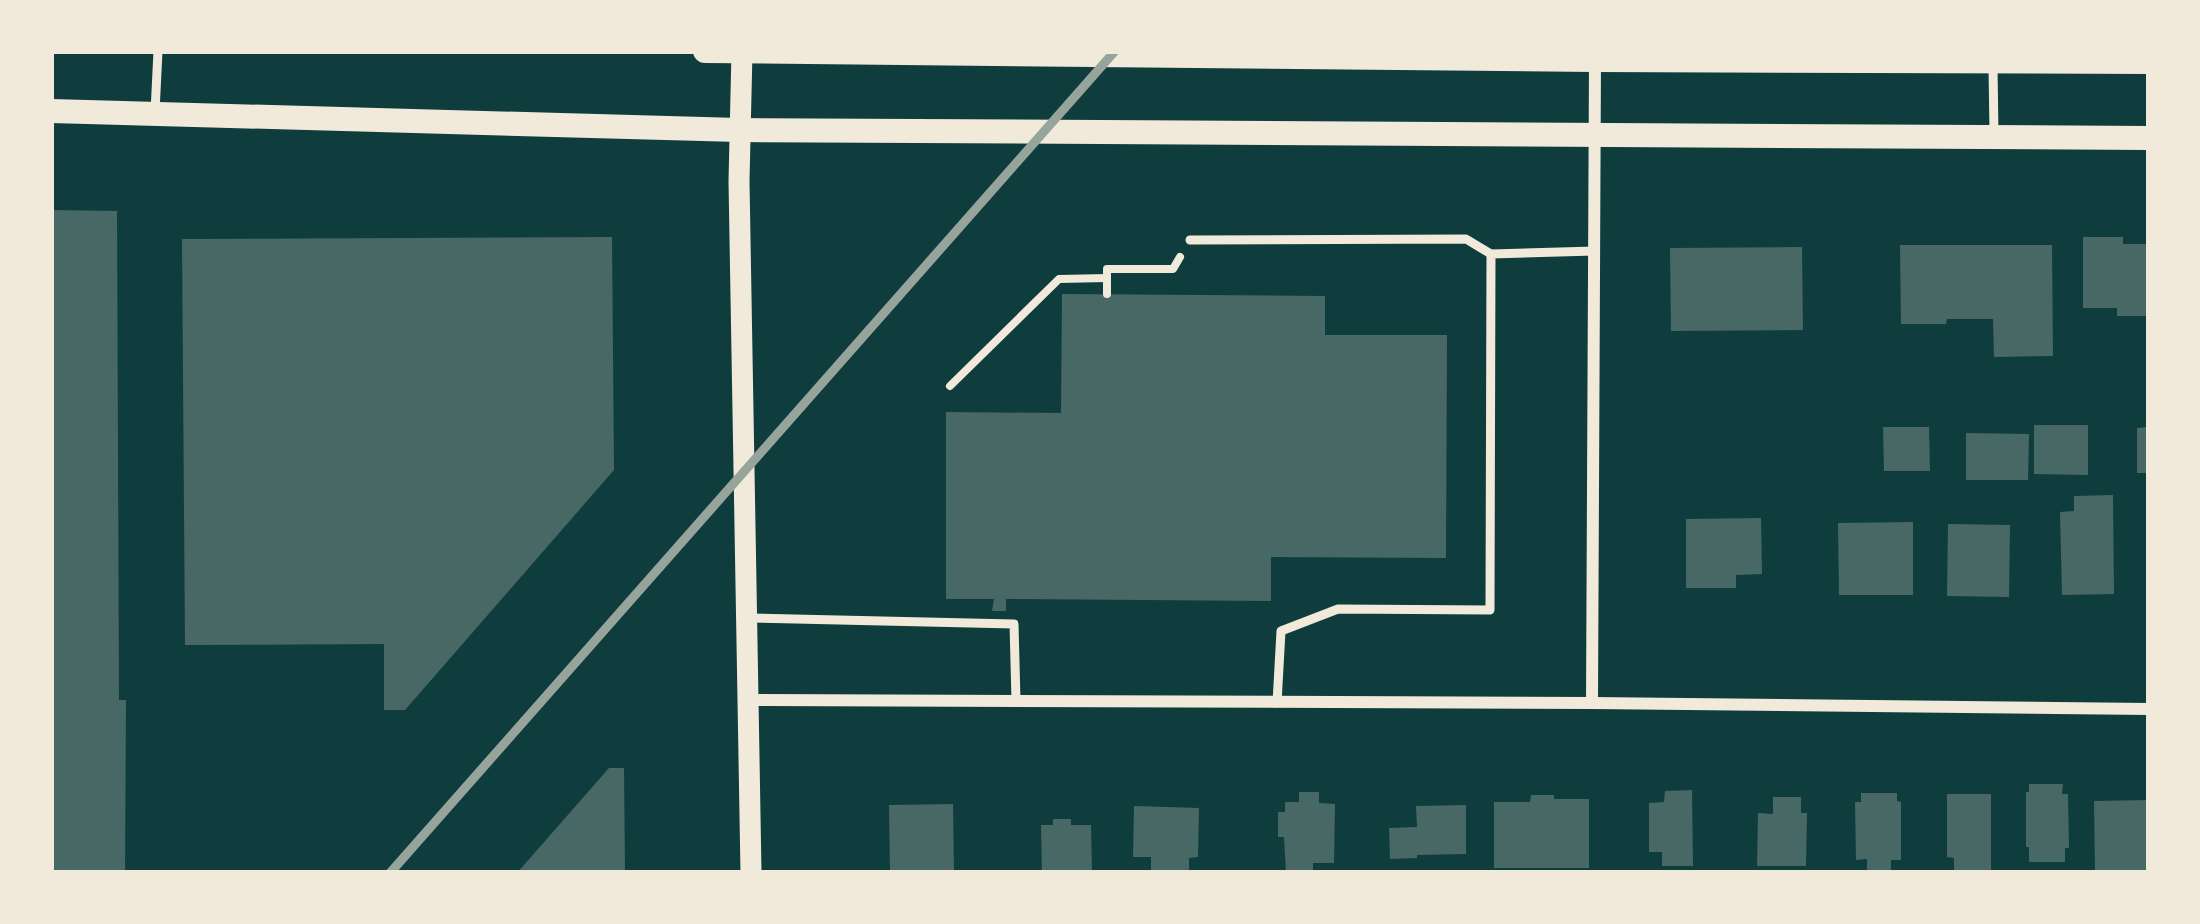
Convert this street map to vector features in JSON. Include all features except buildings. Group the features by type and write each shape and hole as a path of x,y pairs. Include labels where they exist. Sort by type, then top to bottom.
{"main road":[{"path":"705,51 2149,62"},
{"path":"51,111 740,130 2149,138"}],"street":[{"path":"742,51 743,475 751,873"},
{"path":"1592,703 1594,60"},
{"path":"749,700 2149,709"}],"lane":[{"path":"155,113 158,51"},
{"path":"1993,61 1994,137"},
{"path":"1190,240 1466,239 1491,254 1595,251"},
{"path":"1277,703 1281,631 1338,608 1490,610 1491,254"},
{"path":"749,618 1014,624 1016,701"}],"path":[{"path":"1107,294 1107,268 1173,269 1190,240"},
{"path":"950,386 1059,279 1107,278"}],"railway":[{"path":"390,873 1115,51"}]}
